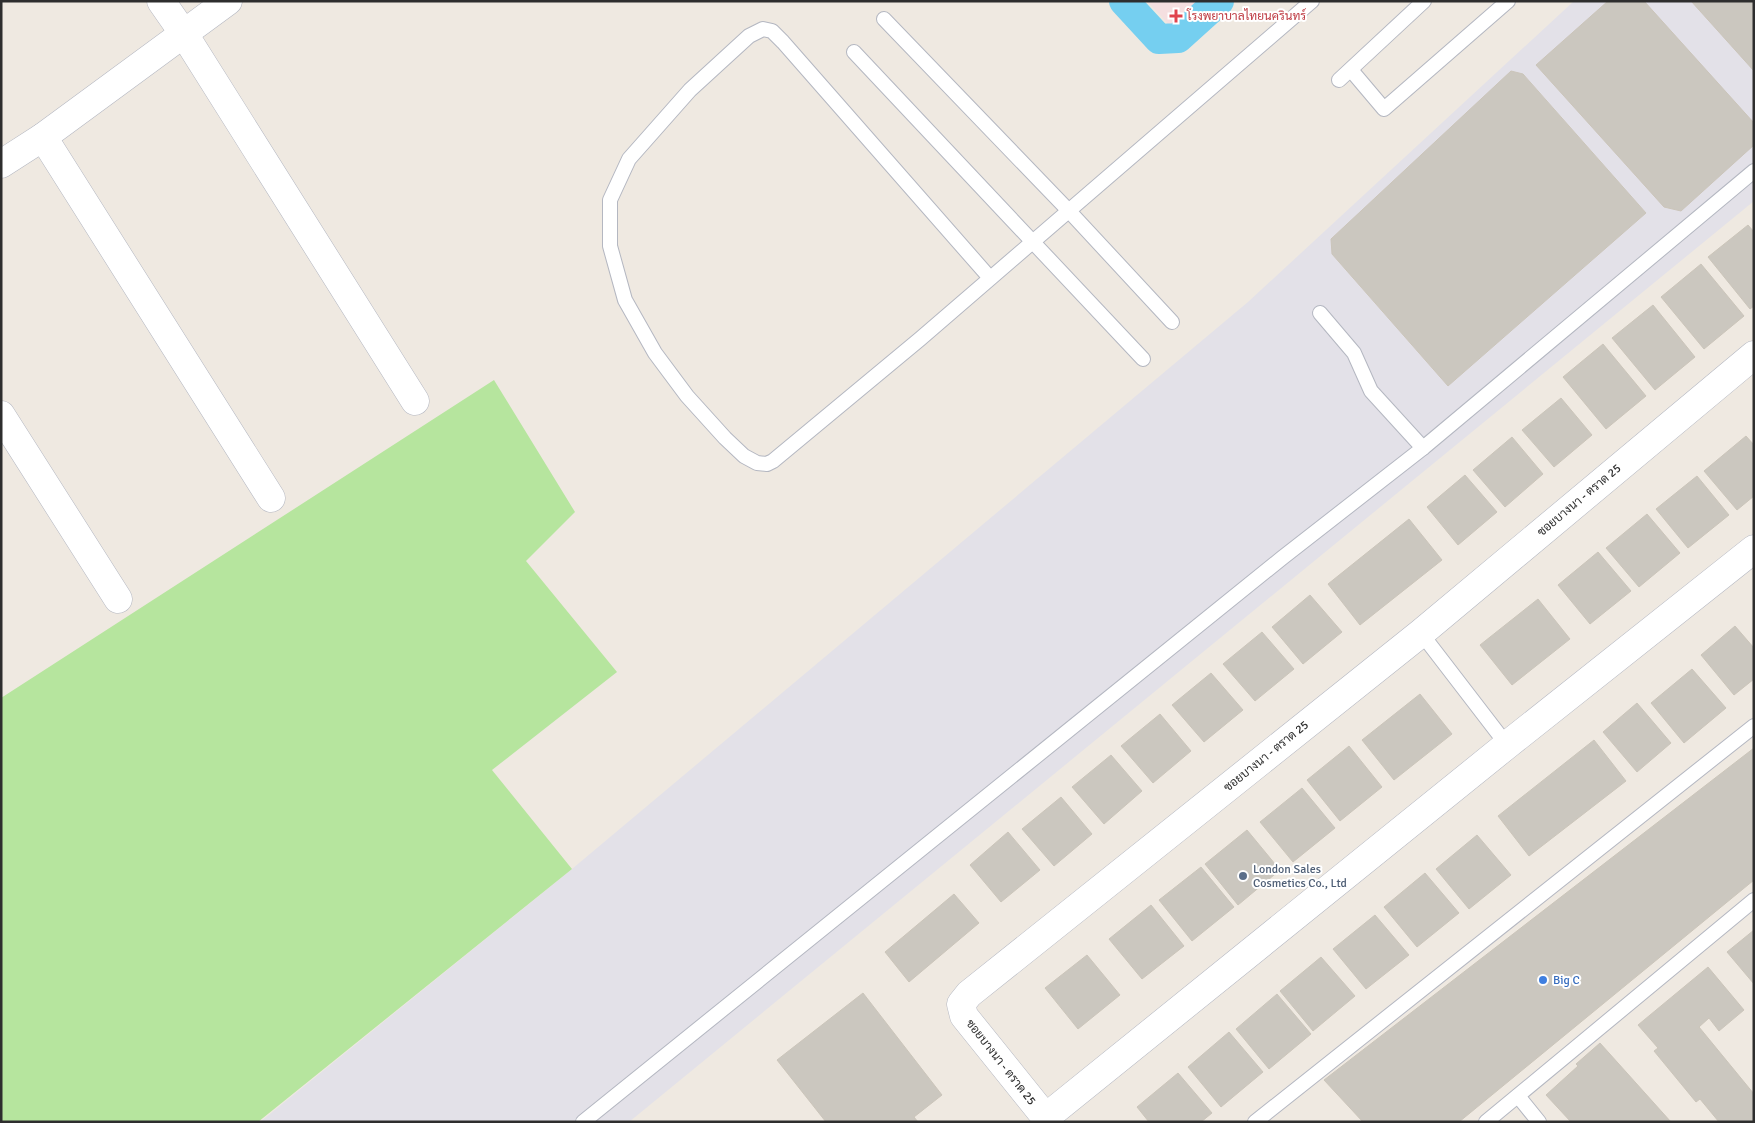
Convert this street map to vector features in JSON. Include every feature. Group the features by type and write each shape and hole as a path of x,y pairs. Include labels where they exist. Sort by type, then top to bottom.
{"street":[{"path":"161,1 184,34 415,401"},
{"path":"1,164 43,137 228,1"},
{"path":"43,137 271,498"},
{"name":"ซอยบางนา - ตราด 25","path":"1754,355 1421,633 968,994 961,1004 964,1016 1042,1113 1050,1114 1507,745 1754,549"},
{"path":"1,415 118,599"}],"lane":[{"path":"990,278 783,42 772,31 763,29 749,36 728,54 690,90 656,127 629,159 610,200 610,246 625,300 655,353 687,396 725,438 744,456 757,463 766,464 773,461 1032,243 1312,1"},
{"path":"1339,80 1424,1"},
{"path":"1351,70 1384,109 1508,1"},
{"path":"884,18 1069,211 1172,322"},
{"path":"854,52 1143,359"},
{"path":"583,1122 1282,558 1423,448 1754,171"},
{"path":"1320,313 1354,353 1371,391 1423,448"},
{"path":"1421,633 1507,745"},
{"path":"1254,1122 1754,726"},
{"path":"1486,1122 1754,900"},
{"path":"1518,1096 1539,1122"}],"shaded area":[{"name":"โรงพยาบาลไทยนครินทร์","path":"1147,1 1207,1 1175,31"},
{"path":"1574,1 1754,1 1754,201 629,1122 260,1122 572,869 1248,302"}],"green space":[{"path":"494,380 575,512 526,561 617,672 492,770 572,869 258,1122 1,1122 1,698"}],"building":[{"path":"1608,1 1644,1 1754,123 1754,145 1681,211 1664,207 1536,65"},
{"path":"1691,1 1754,1 1754,71"},
{"path":"1511,71 1523,74 1646,213 1448,386 1332,254 1331,239"},
{"path":"1748,225 1754,232 1754,306 1750,309 1708,257"},
{"path":"1701,264 1744,316 1704,349 1661,297"},
{"path":"1653,305 1695,357 1655,390 1612,338"},
{"path":"1603,344 1646,396 1606,429 1563,377"},
{"path":"1561,398 1592,435 1554,467 1522,430"},
{"path":"1746,436 1754,445 1754,496 1737,510 1704,471"},
{"path":"1512,437 1543,474 1505,507 1473,470"},
{"path":"1465,475 1497,512 1458,545 1427,507"},
{"path":"1697,476 1729,515 1688,548 1656,509"},
{"path":"1647,514 1680,553 1639,587 1606,548"},
{"path":"1409,519 1442,560 1360,625 1328,584"},
{"path":"1598,552 1631,591 1590,624 1558,585"},
{"path":"1310,595 1342,632 1303,664 1272,627"},
{"path":"1538,599 1570,639 1512,685 1480,645"},
{"path":"1735,626 1754,648 1754,679 1734,695 1701,655"},
{"path":"1262,632 1294,669 1255,701 1223,664"},
{"path":"1692,669 1726,708 1684,743 1651,703"},
{"path":"1211,673 1243,710 1204,742 1172,705"},
{"path":"1420,694 1452,734 1394,780 1362,740"},
{"path":"1637,703 1671,743 1637,772 1603,732"},
{"path":"1160,714 1191,751 1153,783 1121,746"},
{"path":"1594,740 1626,781 1529,856 1498,816"},
{"path":"1349,746 1382,787 1340,821 1307,780"},
{"name":"Big C","path":"1754,748 1754,880 1459,1122 1363,1122 1324,1080"},
{"path":"1111,755 1142,791 1104,824 1072,787"},
{"path":"1302,788 1335,828 1293,862 1260,822"},
{"path":"1061,797 1092,834 1054,866 1022,829"},
{"path":"1247,830 1280,870 1238,905 1205,864"},
{"path":"1008,832 1040,870 1001,902 970,865"},
{"path":"1477,835 1511,875 1469,909 1436,869"},
{"path":"1201,867 1234,907 1192,941 1159,900"},
{"path":"1425,873 1459,913 1417,947 1384,907"},
{"path":"954,894 979,923 909,982 885,952"},
{"path":"1151,905 1184,946 1142,979 1109,939"},
{"path":"1375,915 1409,955 1366,989 1333,949"},
{"path":"1754,930 1754,984 1727,952"},
{"path":"1087,955 1120,995 1078,1029 1045,988"},
{"path":"1321,957 1355,996 1313,1031 1280,991"},
{"path":"1708,967 1744,1010 1719,1031 1709,1018 1699,1027 1754,1094 1754,1122 1719,1122 1700,1099 1696,1102 1654,1051 1658,1048 1638,1025"},
{"path":"863,993 942,1095 914,1117 918,1122 826,1122 777,1060"},
{"path":"1277,994 1311,1034 1269,1069 1236,1029"},
{"path":"1229,1032 1263,1072 1221,1107 1188,1067"},
{"path":"1600,1043 1671,1122 1571,1122 1546,1095 1578,1066 1576,1064"},
{"path":"1178,1073 1212,1113 1201,1122 1149,1122 1137,1107"}],"waterway":[{"path":"1124,1 1159,39 1178,38 1219,1"}],"place":[{"name":"โรงพยาบาลไทยนครินทร์","path":"1176,16"},
{"name":"London Sales Cosmetics Co., Ltd","path":"1243,876"},
{"name":"Big C","path":"1543,980"}]}
